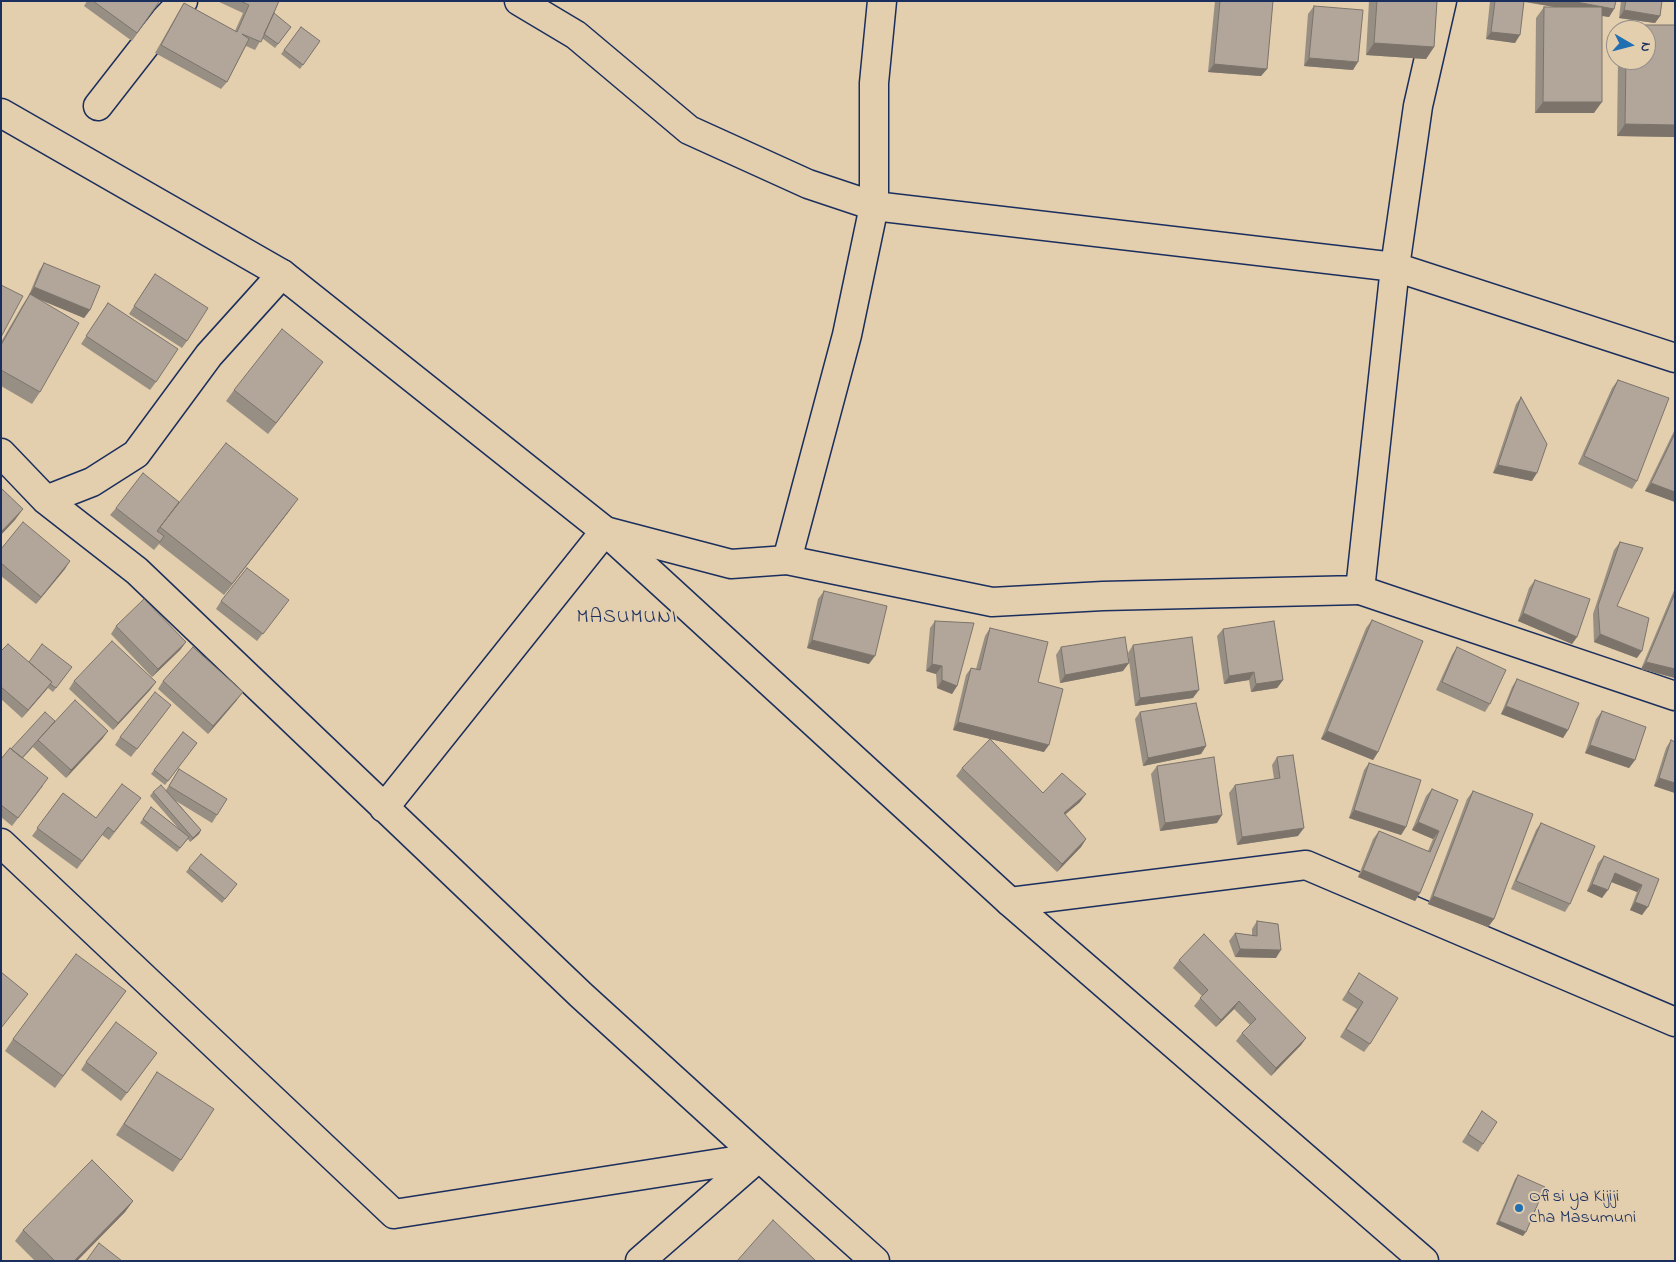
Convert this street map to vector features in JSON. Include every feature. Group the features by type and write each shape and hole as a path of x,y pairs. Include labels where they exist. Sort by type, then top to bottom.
{"street":[{"path":"98,106 164,20 183,1"},
{"path":"518,1 576,35 689,130 808,184 874,206 1395,267 1675,358"},
{"path":"787,560 847,335 874,206 874,83 882,1"},
{"path":"1360,590 1395,267 1418,106 1442,1"},
{"path":"1,113 282,274 605,531 1010,902 1424,1261"},
{"path":"46,500 92,482 136,454 209,355 282,274"},
{"path":"1,453 46,500 137,571 581,995 875,1261"},
{"path":"605,531 731,564 787,560 992,602 1103,596 1360,590 1675,696"},
{"path":"384,808 605,531"},
{"path":"1,842 394,1214 759,1157"},
{"path":"1010,902 1306,865 1675,1022"},
{"path":"640,1261 759,1157"}],"building":[{"path":"93,1 159,1 159,2 137,33"},
{"path":"240,1 279,1 261,42 242,34 249,39 227,82 161,45 184,3 237,32 249,5"},
{"path":"1220,1 1273,1 1267,69 1214,64"},
{"path":"1377,1 1437,1 1434,47 1374,43"},
{"path":"1495,1 1524,1 1520,35 1491,32"},
{"path":"1571,1 1616,1 1614,9"},
{"path":"1626,1 1662,1 1660,16 1624,10"},
{"path":"1314,6 1363,10 1358,62 1309,58"},
{"path":"1544,7 1602,7 1602,102 1543,102"},
{"path":"274,13 291,27 278,44 264,34"},
{"path":"1656,25 1675,25 1675,125 1625,124 1626,70 1656,70"},
{"path":"301,27 320,41 303,65 284,50"},
{"path":"44,263 100,286 90,310 34,287"},
{"path":"155,274 208,308 187,341 134,306"},
{"path":"1,285 23,296 1,337"},
{"path":"30,294 79,323 40,392 1,370 1,345"},
{"path":"108,303 178,349 156,382 86,336"},
{"path":"282,329 323,362 276,423 234,390"},
{"path":"1618,380 1669,398 1637,481 1584,456"},
{"path":"1521,397 1547,444 1537,473 1498,465"},
{"path":"1675,433 1675,492 1651,483"},
{"path":"226,443 298,499 232,584 160,527"},
{"path":"143,473 179,502 157,531 164,536 160,542 116,508"},
{"path":"1,488 23,509 1,532"},
{"path":"23,522 70,561 41,597 1,563 1,549"},
{"path":"1620,542 1643,548 1617,606 1649,618 1642,651 1600,634 1598,606"},
{"path":"247,568 289,600 263,634 221,601"},
{"path":"1535,580 1590,599 1577,637 1523,613"},
{"path":"824,591 887,606 875,656 812,640"},
{"path":"1675,593 1675,669 1646,662"},
{"path":"144,599 186,642 158,669 116,626"},
{"path":"1372,620 1423,641 1378,752 1327,731"},
{"path":"935,621 974,623 957,686 942,680 942,666 932,664"},
{"path":"1274,621 1283,680 1256,684 1254,672 1229,676 1223,629"},
{"path":"990,628 1048,642 1038,682 1063,689 1049,745 958,722 971,668 980,670"},
{"path":"1125,637 1129,663 1065,675 1061,647"},
{"path":"1192,637 1199,690 1140,698 1133,645"},
{"path":"112,641 156,682 118,723 74,681"},
{"path":"8,644 52,682 28,710 1,687 1,651"},
{"path":"42,644 72,667 56,688 50,684 52,682 29,662"},
{"path":"193,647 243,692 213,726 163,681"},
{"path":"1457,647 1506,670 1490,704 1442,682"},
{"path":"1517,679 1579,703 1568,730 1506,706"},
{"path":"155,692 171,705 137,749 120,737"},
{"path":"75,700 108,731 71,770 38,740"},
{"path":"1196,703 1206,746 1148,758 1140,712"},
{"path":"1602,711 1646,727 1635,760 1590,745"},
{"path":"45,712 55,721 22,758 11,749"},
{"path":"183,732 197,743 168,781 154,770"},
{"path":"990,739 1043,793 1062,773 1086,794 1064,813 1086,839 1062,864 962,768"},
{"path":"1671,740 1675,742 1675,783 1659,778"},
{"path":"10,748 48,778 18,818 1,805 1,759"},
{"path":"1293,755 1304,828 1242,837 1235,785 1280,778 1277,757"},
{"path":"1214,757 1222,815 1165,823 1157,766"},
{"path":"1369,763 1421,780 1406,827 1354,810"},
{"path":"179,769 227,799 217,815 169,786"},
{"path":"122,784 141,798 114,832 108,827 82,861 37,828 63,793 96,818"},
{"path":"161,785 201,830 193,838 153,792"},
{"path":"1432,789 1458,800 1420,893 1363,870 1379,831 1430,852 1439,831 1418,822"},
{"path":"1473,791 1533,814 1494,919 1433,896"},
{"path":"151,807 189,837 180,848 143,819"},
{"path":"1541,823 1595,846 1570,904 1516,881"},
{"path":"201,854 237,884 225,899 189,868"},
{"path":"1604,856 1659,879 1648,907 1635,902 1642,885 1615,873 1608,890 1592,884"},
{"path":"1257,921 1278,924 1281,950 1240,949 1235,933 1257,936"},
{"path":"1204,934 1306,1038 1276,1068 1242,1033 1256,1019 1239,1001 1221,1020 1200,998 1208,990 1179,960"},
{"path":"76,954 126,991 63,1076 13,1039"},
{"path":"1,972 28,994 1,1028"},
{"path":"1359,973 1398,998 1370,1044 1346,1029 1363,1002 1348,992"},
{"path":"116,1022 157,1053 127,1093 86,1062"},
{"path":"157,1072 214,1109 181,1160 124,1124"},
{"path":"1482,1111 1497,1122 1483,1144 1468,1134"},
{"path":"92,1160 133,1201 74,1261 55,1261 23,1230"},
{"name":"Ofisi ya Kijiji cha Masumuni","path":"1518,1175 1545,1187 1526,1232 1499,1221"},
{"path":"773,1220 816,1261 737,1261"},
{"path":"99,1243 122,1261 86,1261"}],"place":[{"name":"Ofisi ya Kijiji cha Masumuni","path":"1519,1208"}],"district":[{"name":"MASUMUNI","path":"627,619"}]}
